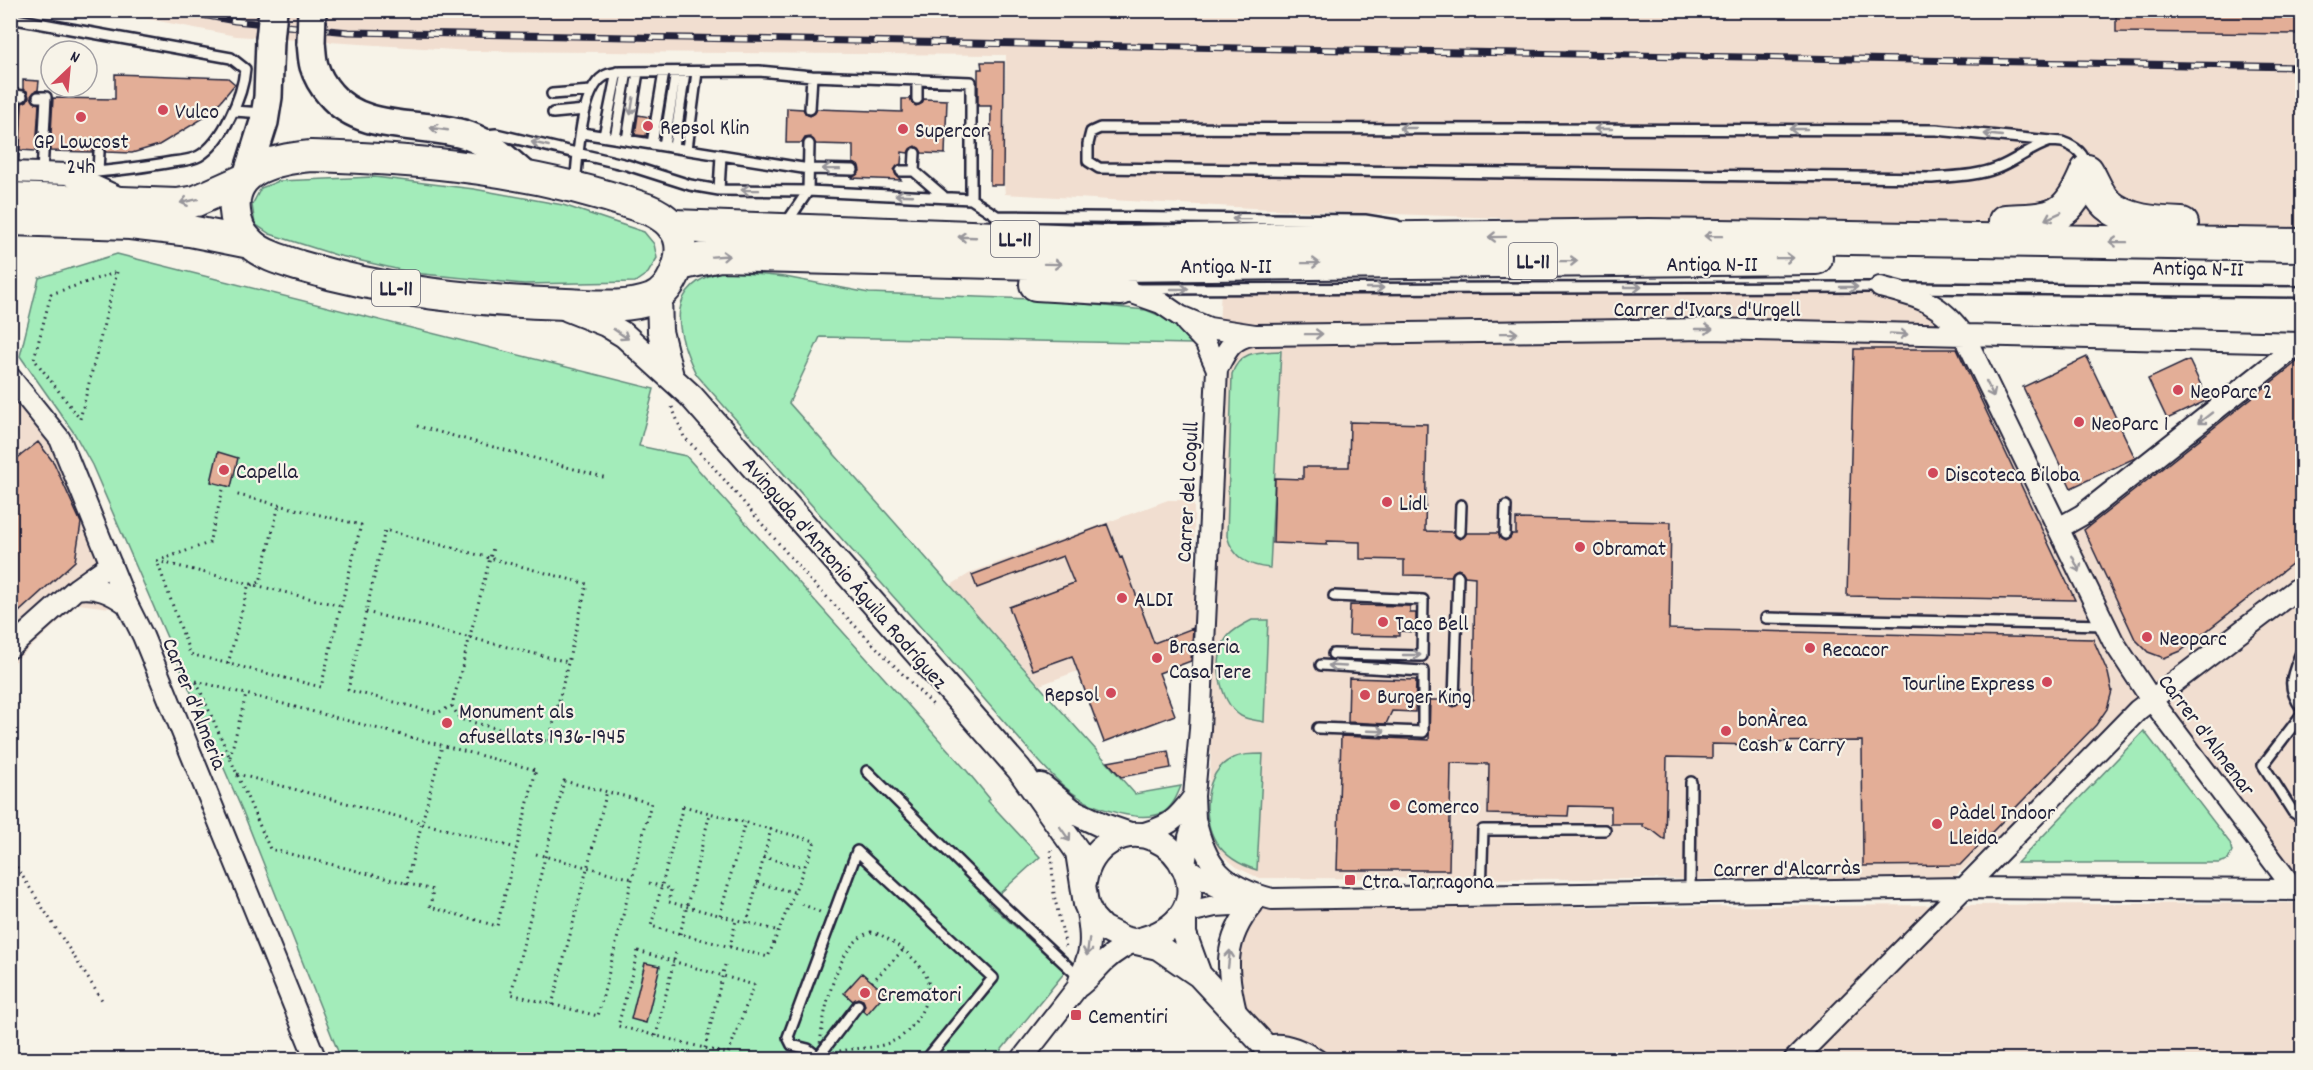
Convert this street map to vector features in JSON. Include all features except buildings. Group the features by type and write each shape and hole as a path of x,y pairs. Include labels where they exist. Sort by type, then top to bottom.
{"highway":[{"path":"1914,238 1946,224 2044,220 2068,207 2074,200 2087,171"},
{"path":"2087,171 2106,203 2135,219 2151,223 2228,226 2291,244"},
{"name":"LL-11","path":"673,226 1110,242 1650,235 2291,244"},
{"name":"LL-11","path":"680,264 720,255 1116,265 1838,258 2302,267"},
{"path":"764,257 887,275 1121,289"}],"main road":[{"path":"250,243 237,224 235,212 237,191 245,178 266,113 273,10"},
{"path":"312,10 314,66 333,98 344,107 373,120 468,135 498,152 525,176"},
{"path":"11,181 129,202 177,204 196,201 245,178 262,166 286,158 311,156 434,163 525,176 575,187 648,209 673,226 681,246 680,264 659,295"},
{"name":"LL-11","path":"10,220 47,221 250,243 259,250 286,261 371,283 450,297 608,306 636,303 659,295"},
{"path":"10,230 47,221"}],"street":[{"path":"11,181 42,173 68,174 129,202"},
{"name":"Carrer d'Almenar","path":"1880,288 1924,299 1940,308 1954,321 1965,337 2113,641 2151,699 2298,890"},
{"name":"Carrer d'Ivars d'Urgell","path":"1121,289 1161,303 1180,316 1209,328 1255,335 1710,329 1965,337 2301,343"},
{"name":"Avinguda d'Antonio Águila Rodríguez","path":"659,295 660,331 671,376"},
{"name":"Avinguda d'Antonio Águila Rodríguez","path":"549,303 606,324 634,343 671,376 1019,769 1078,852 1084,895 1092,917 1102,928 1114,935 1158,947 1199,975 1272,1053"},
{"path":"1180,316 1205,342 1217,369"},
{"path":"1217,369 1233,342 1239,337 1255,335"},
{"path":"2059,528 2082,515 2301,343"},
{"name":"Carrer del Cogull","path":"1185,866 1189,837 1195,819 1194,796 1200,729 1200,593 1217,369"},
{"name":"Carrer d'Almeria","path":"10,377 60,439 316,1059"},
{"path":"10,648 76,589 111,564"},
{"path":"1794,1059 2138,710 2302,585"},
{"path":"76,589 88,587 100,589 127,604"},
{"name":"Avinguda d'Antonio Águila Rodríguez","path":"1019,769 1072,811 1104,826 1153,838 1178,855 1185,866 1188,877 1184,934 1199,975"},
{"path":"1021,1059 1089,952 1090,939 1084,895 1085,871 1092,858 1109,843 1165,827 1183,811 1194,796"},
{"name":"Carrer d'Alcarràs","path":"1195,819 1199,839 1210,864 1224,878 1261,899"},
{"name":"Carrer d'Alcarràs","path":"1185,866 1204,880 1224,890 1261,899"},
{"name":"Carrer d'Alcarràs","path":"1184,913 1261,899 1965,888 2298,890"},
{"path":"1237,1016 1228,982 1228,961 1238,924 1261,899"},
{"path":"1075,977 1088,981 1105,961 1120,949 1136,941 1153,937 1178,922 1184,913"},
{"path":"1272,1053 1274,1044 1285,1045 1301,1050 1317,1059"}],"lane":[{"path":"10,18 231,58 245,69 244,83 234,111 210,147 199,157 131,170 68,174"},
{"path":"575,187 585,110 591,91 602,77 622,72 759,71 812,76 971,82 971,199"},
{"path":"604,136 622,72"},
{"path":"615,138 622,72"},
{"path":"627,140 638,72"},
{"path":"652,144 664,72"},
{"path":"669,147 681,72"},
{"path":"687,149 698,72"},
{"path":"810,109 812,76"},
{"path":"917,81 917,99"},
{"path":"552,93 591,91"},
{"path":"11,181 16,95 22,96"},
{"path":"38,97 46,97 47,109 42,173"},
{"path":"553,113 585,110"},
{"path":"234,111 266,113"},
{"path":"2051,141 2034,147 1998,168 1932,178 1099,168 1088,161 1091,132 1100,128 1936,129 2062,142 2082,153 2087,171"},
{"path":"582,133 809,169 852,170"},
{"path":"468,135 496,135 579,153 690,185 719,190 943,196 971,199 997,216 1365,220 1388,223 1445,237"},
{"path":"781,230 808,191 809,144"},
{"path":"98,172 99,152"},
{"path":"914,171 915,153"},
{"path":"719,190 721,155"},
{"path":"901,171 914,171 943,196"},
{"name":"Antiga N-II","path":"1121,289 1880,288 2302,292"},
{"path":"1460,532 1461,505"},
{"path":"1505,534 1506,506"},
{"path":"1454,700 1458,576"},
{"path":"1333,654 1422,656 1423,600 1334,596"},
{"path":"1766,618 2105,625"},
{"path":"2302,650 2290,680 2293,696 2302,709"},
{"path":"1318,728 1423,732 1423,671 1321,665"},
{"path":"2302,714 2263,765 2293,812 2302,818"},
{"path":"867,771 1075,977"},
{"path":"1690,892 1691,782"},
{"path":"1481,895 1482,830 1605,830"},
{"path":"858,1005 820,1058 808,1049 792,1045 788,1037 857,851 993,978 926,1059"}],"path":[{"path":"117,272 80,419 34,359 51,294 117,272"},
{"path":"672,406 684,438 709,462 810,580 933,705"},
{"path":"417,426 607,478"},
{"path":"156,561 209,543 223,490"},
{"path":"156,561 190,654 321,687 361,525 234,494"},
{"path":"228,664 248,587 260,582 279,505"},
{"path":"452,706 437,713 348,690 385,530 490,558 587,584 549,742 460,719 452,706 490,558 494,545"},
{"path":"156,561 341,606"},
{"path":"366,612 568,662"},
{"path":"196,681 246,695 536,770 497,926 430,907 433,890 270,849 196,681"},
{"path":"230,758 246,695"},
{"path":"406,884 442,746"},
{"path":"237,774 516,848"},
{"path":"564,781 607,791 651,803 598,1016 511,994 564,781"},
{"path":"552,1005 607,791"},
{"path":"683,806 745,822 815,841 768,957 651,926 683,806"},
{"path":"680,934 710,813"},
{"path":"720,915 745,822"},
{"path":"747,922 771,829"},
{"path":"1054,843 1051,850 1054,895 1075,977"},
{"path":"536,854 633,879"},
{"path":"10,857 102,1000"},
{"path":"763,857 804,867"},
{"path":"650,883 671,889 669,902 779,931"},
{"path":"757,883 794,892"},
{"path":"802,904 831,918"},
{"path":"730,947 736,920"},
{"path":"872,982 903,950"},
{"path":"638,951 723,976 754,985 728,1054 618,1026 638,951"},
{"path":"656,1036 676,952"},
{"path":"705,1048 725,965"}],"shaded area":[{"path":"107,11 2302,11 2302,246 1306,211 1005,194 1003,172 1006,55 470,51 236,36"},
{"path":"1880,287 1940,308 2062,526 2302,349 2302,890 2151,699 1951,880 1259,878 1238,868 1223,856 1214,844 1207,819 1211,755 1205,600 1221,288"},
{"path":"10,364 73,446 141,612 78,604 11,665"},
{"path":"1168,500 1194,500 1195,627 1040,685 951,585 972,572","holes":["1122,557 1149,628 1033,670 1009,607 1074,583 1072,576"]},
{"path":"2302,903 2302,1059 1286,1059 1241,1001 1240,944 1261,909"}],"green space":[{"path":"374,177 474,189 563,205 644,232 654,244 657,258 648,273 635,282 524,284 413,273 336,255 270,234 255,224 252,205 261,188 279,181"},
{"path":"117,254 654,389 639,446 686,456 967,771 990,799 988,801 1040,857 989,903 1065,972 994,1059 341,1059 243,812 92,465 74,433 20,356 39,278"},
{"path":"724,271 785,277 869,293 1032,299 1146,310 1178,326 1193,344 820,337 789,403 1135,794 1181,786 1167,810 1155,815 1132,816 1107,810 1085,801 1057,780 696,374 683,342 680,326 683,298 691,287 705,278"},
{"path":"1281,351 1270,568 1242,560 1233,550 1227,536 1232,374 1245,356 1258,352"},
{"path":"1252,620 1268,620 1264,722 1241,716 1233,709 1227,700 1220,678 1219,666 1223,644 1233,631"},
{"path":"2144,731 2230,843 2232,852 2228,860 2219,863 2017,863"},
{"path":"1263,754 1257,870 1234,860 1224,852 1211,832 1207,809 1210,785 1222,766 1239,756"}],"railway":[{"path":"176,10 235,21 349,32 2302,67"}],"place":[{"name":"Vulco","path":"163,110"},
{"name":"GP Lowcost 24h","path":"81,117"},
{"name":"Repsol Klin","path":"648,126"},
{"name":"Supercor","path":"903,129"},
{"name":"NeoParc 2","path":"2178,390"},
{"name":"NeoParc 1","path":"2079,422"},
{"name":"Capella","path":"224,470"},
{"name":"Discoteca Biloba","path":"1933,473"},
{"name":"Lidl","path":"1387,502"},
{"name":"Obramat","path":"1580,547"},
{"name":"ALDI","path":"1122,598"},
{"name":"Taco Bell","path":"1383,622"},
{"name":"Neoparc","path":"2147,637"},
{"name":"Recacor","path":"1810,648"},
{"name":"Braseria Casa Tere","path":"1157,658"},
{"name":"Tourline Express","path":"2047,682"},
{"name":"Repsol","path":"1111,693"},
{"name":"Burger King","path":"1365,695"},
{"name":"Monument als afusellats 1936-1945","path":"447,723"},
{"name":"bonÀrea Cash & Carry","path":"1726,731"},
{"name":"Comerco","path":"1395,805"},
{"name":"Pàdel Indoor Lleida","path":"1937,824"},
{"name":"Ctra. Tarragona","path":"1350,880"},
{"name":"Crematori","path":"865,993"},
{"name":"Cementiri","path":"1076,1015"}]}
